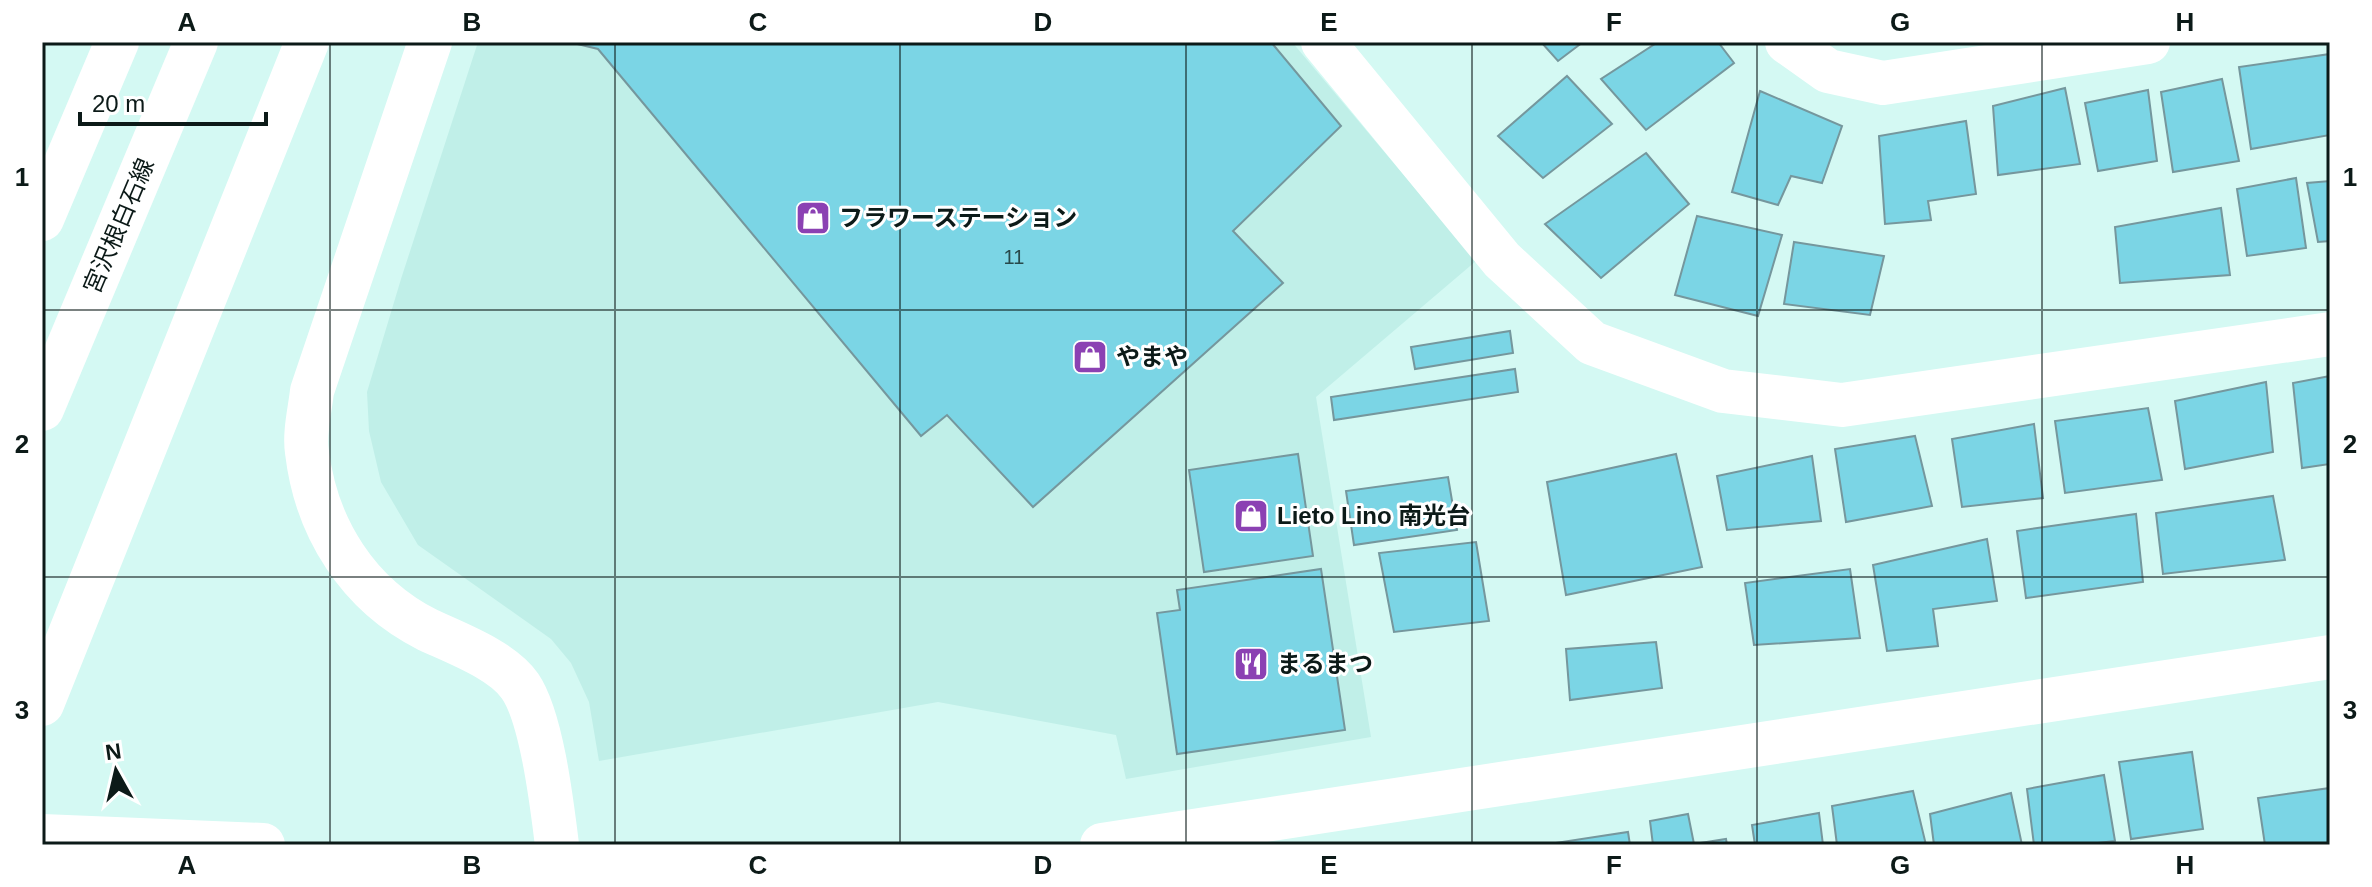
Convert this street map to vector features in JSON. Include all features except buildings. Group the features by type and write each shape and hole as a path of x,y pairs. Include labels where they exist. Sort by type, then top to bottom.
{"street":[{"path":"42,219 117,42"},
{"name":"宮沢根白石線","path":"42,409 196,42"},
{"path":"42,704 307,42"},
{"path":"430,42 312,391 306,449 317,503 342,555 402,617 490,660 519,685 536,721 557,845"},
{"path":"1323,42 1502,260 1592,343 1723,391 1842,405 2330,334"},
{"path":"1787,42 1828,71 1883,83 2148,42"},
{"path":"1102,845 2330,657"},
{"path":"42,836 263,845"}],"shaded area":[{"path":"478,42 1292,42 1476,261 1316,397 1371,737 1126,779 1116,735 938,702 599,761 589,702 571,663 551,639 418,545 381,482 369,431 367,392"}],"place":[{"name":"フラワーステーション","path":"813,218"},
{"name":"やまや","path":"1090,357"},
{"name":"Lieto Lino 南光台","path":"1251,516"},
{"name":"まるまつ","path":"1251,664"}]}
